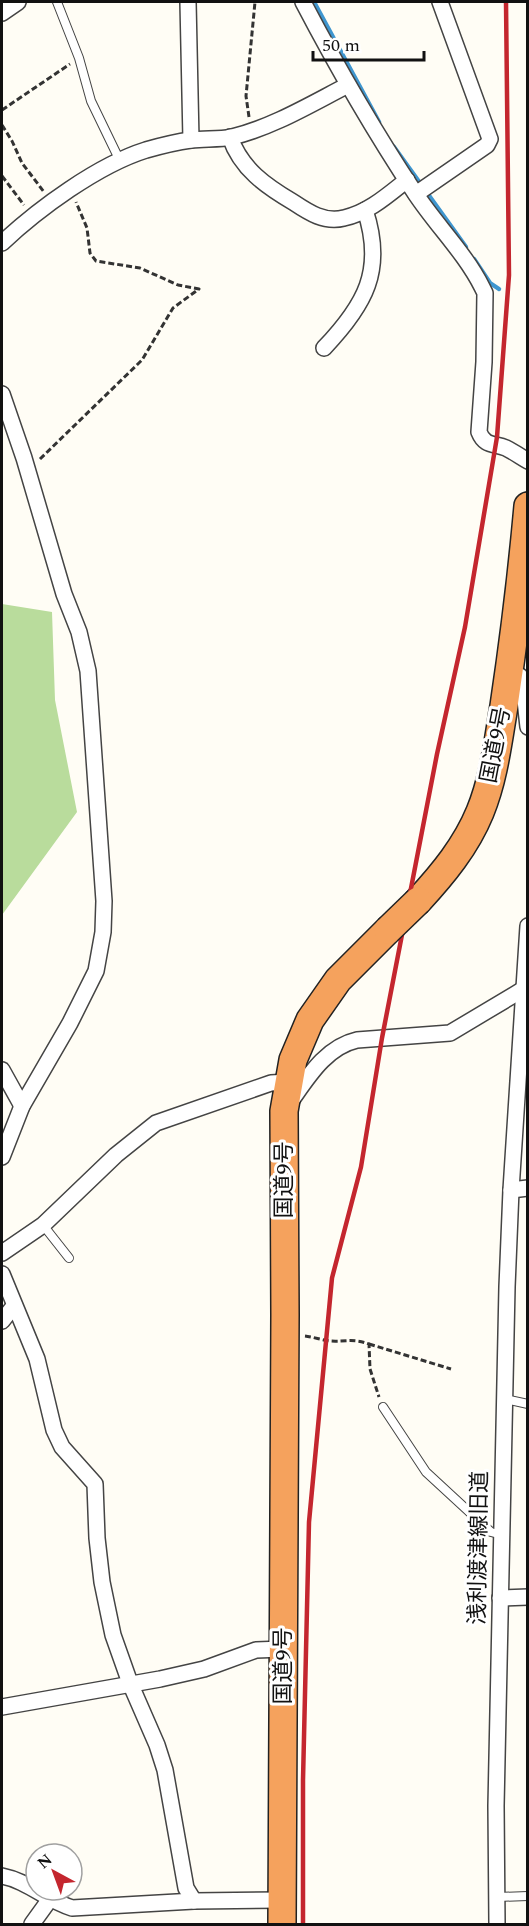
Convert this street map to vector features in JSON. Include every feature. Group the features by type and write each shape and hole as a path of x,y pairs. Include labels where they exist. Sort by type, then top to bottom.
{"highway":[{"name":"国道9号","path":"282,1912 284,1112 288,1082 293,1060 306,1029 320,1005 338,980 418,901 448,867 480,813 492,777 509,671 528,506"}],"street":[{"path":"2,13 18,2"},
{"path":"188,2 191,140"},
{"path":"303,2 348,86 407,180 421,191 485,293 484,362 479,432 482,439 490,445 505,448 528,461"},
{"path":"421,191 487,145 490,139 440,2"},
{"path":"2,243 33,217 86,179 120,161 146,150 191,140 230,137 252,130 348,86"},
{"path":"230,137 237,153 255,177 277,194 309,213 330,219 344,218 365,210 407,180"},
{"path":"324,348 345,327 365,293 374,250 372,232 365,210"},
{"path":"2,394 28,471 64,594 79,632 88,671 104,901 103,932 96,971 70,1023 22,1107 2,1157"},
{"path":"509,671 520,676 523,682 528,727"},
{"name":"浅利渡津線旧道","path":"497,1924 496,1806 511,1190 522,990 528,926"},
{"path":"284,1112 312,1071 348,1042 450,1033 522,990"},
{"path":"2,1070 22,1107"},
{"path":"2,1252 43,1225 116,1155 156,1123 271,1083 288,1082"},
{"path":"511,1190 528,1188"},
{"path":"2,1274 37,1359 54,1430 62,1447 95,1484 97,1538 102,1582 113,1635 130,1683 158,1745 165,1770 186,1888 194,1900"},
{"path":"2,1321 14,1306"},
{"path":"500,1598 528,1597"},
{"path":"2,1707 160,1679 204,1669 256,1650 283,1649"},
{"path":"2,1876 24,1884"},
{"path":"57,1902 72,1908 194,1900 282,1912"},
{"path":"32,1924 48,1902"}],"lane":[{"path":"57,2 79,58 91,100 120,161"},
{"path":"43,1225 69,1258"},
{"path":"505,1399 528,1404"},
{"path":"383,1407 426,1473 491,1532 502,1535"},
{"path":"498,1897 528,1896"}],"path":[{"path":"252,130 246,96 255,2"},
{"path":"2,110 79,58"},
{"path":"2,125 22,163 52,203"},
{"path":"2,176 33,217"},
{"path":"28,471 142,360 173,308 199,289 178,285 140,268 100,262 93,258 87,228 69,191"},
{"path":"301,1335 332,1341 345,1339 369,1344 451,1369"},
{"path":"369,1344 370,1369 383,1407"}],"green space":[{"path":"2,604 52,612 55,700 77,812 2,915"}],"waterway":[{"path":"314,2 379,122"},
{"path":"394,147 466,247"},
{"path":"474,259 490,283 499,289"}],"railway":[{"path":"303,1924 303,1780 309,1522 332,1278 361,1167 382,1038 437,754 465,627 497,437 509,275 506,2"}]}
